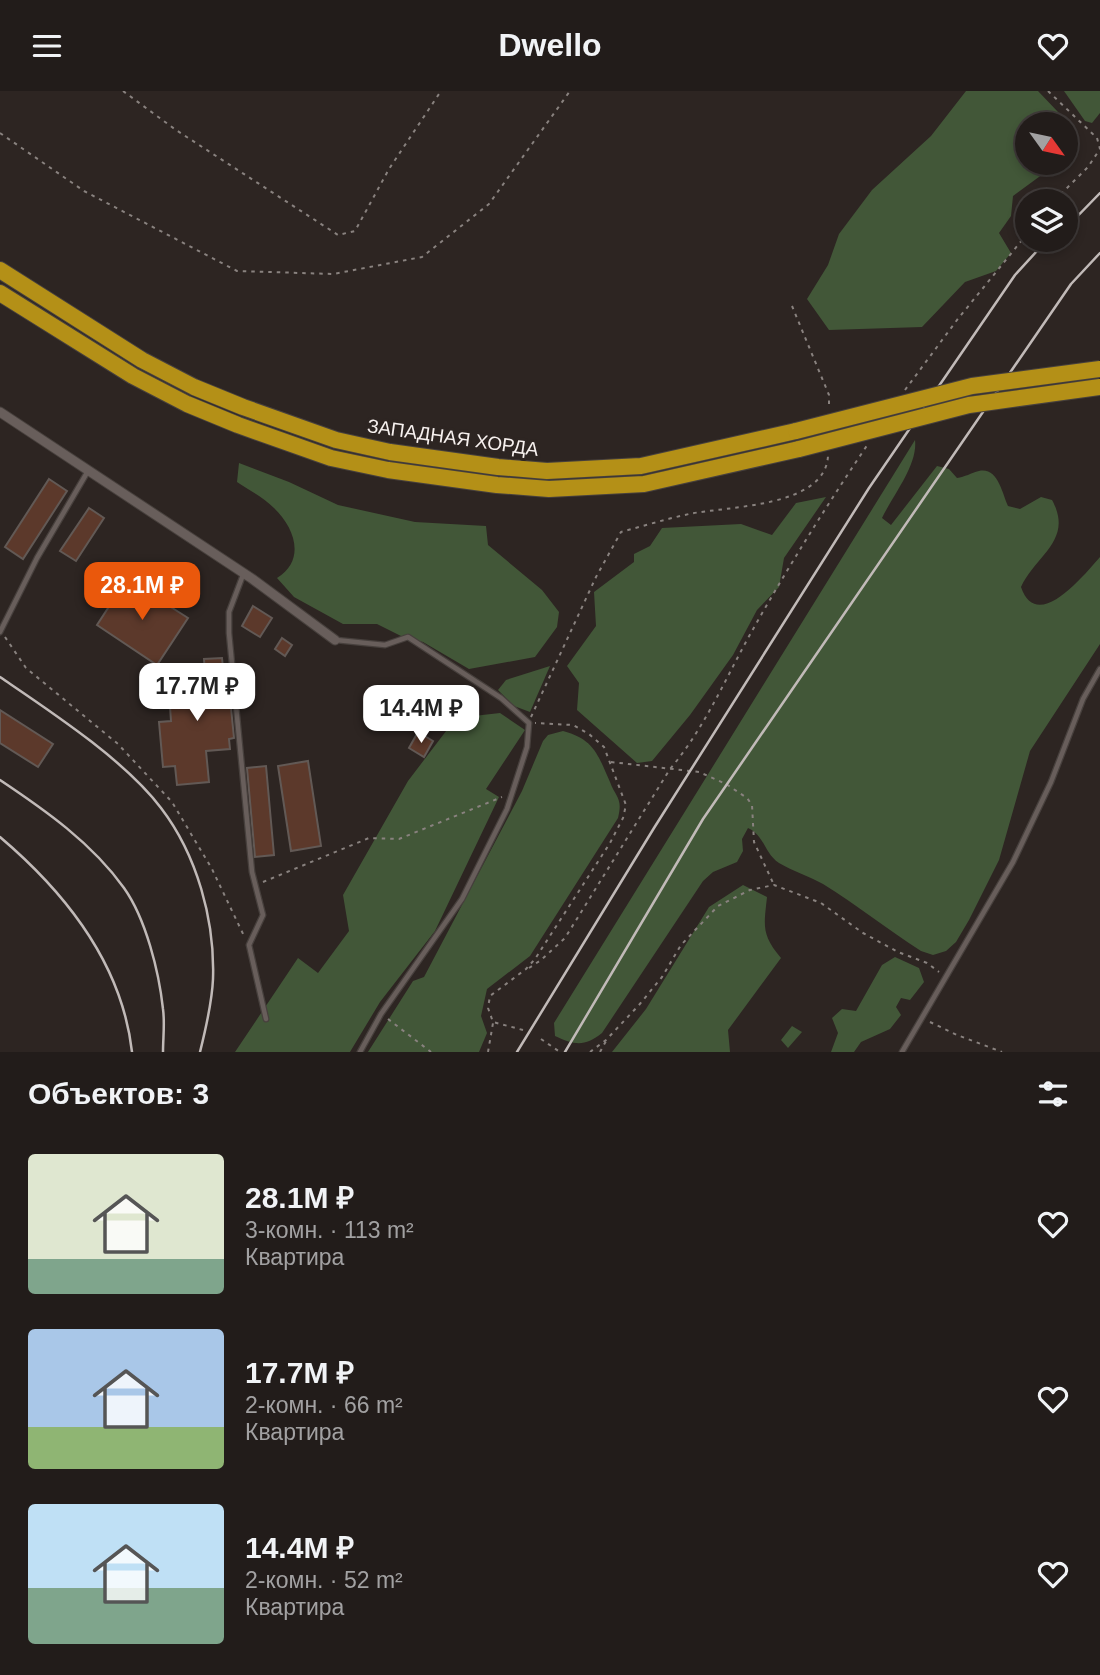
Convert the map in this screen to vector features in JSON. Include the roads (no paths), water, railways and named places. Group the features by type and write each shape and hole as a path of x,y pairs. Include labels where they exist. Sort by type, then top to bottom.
{"highway":[{"name":"ЗАПАДНАЯ ХОРДА","path":"0,270 142,360 194,387 243,407 336,440 390,452 498,467 547,471 641,466 796,431 972,386 1100,369"},
{"name":"ЗАПАДНАЯ ХОРДА","path":"0,293 133,376 187,404 238,425 331,458 388,470 497,485 549,489 644,484 799,449 969,405 1100,387"}],"street":[{"path":"0,412 243,573 335,640"}],"lane":[{"path":"0,631 37,558 88,471"},
{"path":"243,573 229,612 229,633 251,859 262,915 248,945 266,1019"},
{"path":"335,640 385,645 408,637 501,698 529,723 527,747 507,809 462,899 381,1014 360,1052"},
{"path":"902,1052 1013,862 1051,782 1083,699 1100,669"}],"railway":[{"path":"1078,216 1100,193"},
{"path":"517,1052 654,828 869,488 1015,275 1036,252"},
{"path":"565,1052 703,819 1071,284 1100,253"},
{"path":"0,677 86,737 128,772 161,808 185,846 207,911 213,957 211,997 200,1052"},
{"path":"0,780 51,815 83,842 111,872 132,901 145,930 158,979 164,1014 163,1052"},
{"path":"0,837 47,882 87,932 116,989 132,1052"}]}
